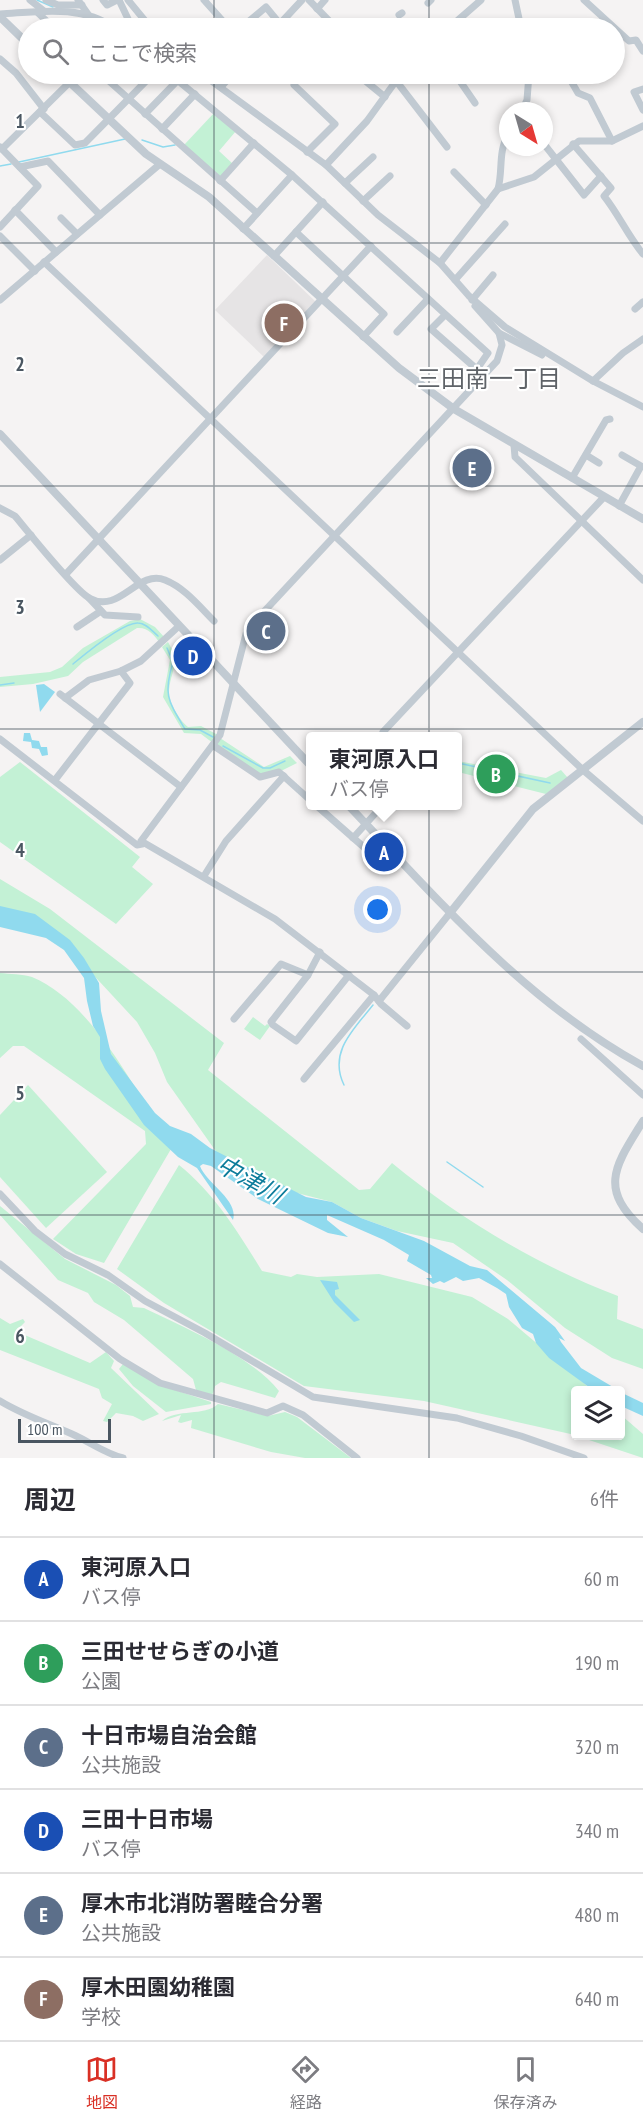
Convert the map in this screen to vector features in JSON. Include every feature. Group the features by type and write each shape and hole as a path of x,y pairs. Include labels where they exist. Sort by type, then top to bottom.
{"street":[{"path":"30,0 46,12"},
{"path":"46,0 58,4 80,3 90,17"},
{"path":"104,0 107,5 118,0 127,18"},
{"path":"128,0 143,18"},
{"path":"204,0 220,18"},
{"path":"285,18 302,0"},
{"path":"309,0 326,18"},
{"path":"317,9 325,0"},
{"path":"465,0 471,7"},
{"path":"459,18 481,0"},
{"path":"515,0 519,18"},
{"path":"584,0 604,18"},
{"path":"253,18 266,7 273,18"},
{"path":"0,16 69,11 94,18"},
{"path":"37,12 43,18"},
{"path":"0,16 18,34"},
{"path":"625,37 629,41 636,40 643,49"},
{"path":"0,59 18,77"},
{"path":"23,84 42,111 75,145 85,143 143,84"},
{"path":"0,226 38,186 1,148 68,84"},
{"path":"72,84 160,164 198,188 399,368 454,409 643,519"},
{"path":"112,84 257,213"},
{"path":"145,114 174,84"},
{"path":"183,84 323,202 489,353 477,369"},
{"path":"216,84 326,165 363,201 440,263 499,333 546,356 550,355"},
{"path":"220,87 223,84"},
{"path":"373,84 385,97"},
{"path":"326,165 350,142 395,84"},
{"path":"399,84 447,147"},
{"path":"462,84 475,103"},
{"path":"526,102 528,84"},
{"path":"575,84 578,93 590,98 612,141"},
{"path":"294,85 335,124 307,152"},
{"path":"643,89 634,92 643,110"},
{"path":"162,129 195,94"},
{"path":"498,189 534,177 579,141 612,141 643,126"},
{"path":"220,181 254,143"},
{"path":"573,144 611,188 604,196 623,221 630,238 643,254"},
{"path":"553,154 584,195 601,176"},
{"path":"440,263 498,189 503,174 502,156"},
{"path":"345,183 370,158"},
{"path":"20,167 48,161 78,197 100,215"},
{"path":"0,300 160,164"},
{"path":"454,172 486,205"},
{"path":"243,229 292,175"},
{"path":"363,201 390,176"},
{"path":"274,256 323,202"},
{"path":"15,210 56,252"},
{"path":"0,214 6,220"},
{"path":"61,218 77,234"},
{"path":"455,280 504,224"},
{"path":"296,232 345,275 384,314 363,337"},
{"path":"0,236 35,271"},
{"path":"66,574 371,246"},
{"path":"44,262 583,770 643,821"},
{"path":"471,298 493,275"},
{"path":"471,298 505,327 593,381 643,407"},
{"path":"397,332 428,299"},
{"path":"635,309 643,302"},
{"path":"445,315 431,329 484,376"},
{"path":"142,844 220,735 247,630 484,376 501,352 499,333"},
{"path":"593,381 643,339"},
{"path":"572,478 606,420 610,419"},
{"path":"0,434 306,761"},
{"path":"514,445 515,457 580,522 643,580"},
{"path":"586,455 599,463"},
{"path":"620,506 642,466 622,455"},
{"path":"383,732 604,496"},
{"path":"0,508 15,516 101,612 114,618 138,616"},
{"path":"0,560 31,535"},
{"path":"89,598 111,601 150,578 163,579 182,589 214,621"},
{"path":"77,627 101,612"},
{"path":"179,626 141,661 121,671 89,680 62,696 181,787"},
{"path":"55,780 130,683 121,671"},
{"path":"304,1079 450,913 527,816 643,722"},
{"path":"0,739 137,845 147,843 275,919 349,975 407,1026"},
{"path":"214,746 260,777 279,772 306,796"},
{"path":"204,876 226,841 284,776"},
{"path":"322,810 383,864 387,866 400,859"},
{"path":"353,810 450,913 552,1006 643,1066"},
{"path":"353,838 378,810"},
{"path":"320,952 308,975 271,1023 296,1041 349,975"},
{"path":"234,1019 244,1012 280,964 308,975"},
{"path":"581,1039 643,1095"},
{"path":"643,1121 616,1164 614,1182 623,1209 643,1229"},
{"path":"0,1194 35,1231 64,1254 108,1275 145,1301 205,1333 313,1397 457,1418 521,1436 584,1458"},
{"path":"0,1264 120,1359 160,1383 267,1413 283,1406 303,1415 357,1458"},
{"path":"0,1401 28,1417 75,1436 110,1455 123,1458"}],"shaded area":[{"path":"267,255 316,302 265,358 215,310"}],"green space":[{"path":"214,113 236,131 219,151 233,164 222,178 184,145"},
{"path":"140,619 155,627 165,638 160,643 148,630 137,628 83,662 68,676 33,684 0,687 0,677 50,672 62,667 83,648 130,621"},
{"path":"168,642 176,657 169,690 172,705 188,727 201,726 218,735 213,743 201,734 184,733 163,697 170,660 162,647"},
{"path":"220,738 264,767 290,756 297,763 281,771 261,774 215,746"},
{"path":"20,762 140,857 132,867 153,884 116,924 0,842 0,777"},
{"path":"462,762 546,778 561,770 568,778 546,794 462,773"},
{"path":"0,879 50,909 224,1043 208,1070 359,1190 370,1189 392,1163 444,1203 499,1238 558,1270 618,1296 617,1319 643,1329 643,1369 612,1358 565,1328 507,1280 453,1243 397,1231 361,1218 332,1202 234,1177 167,1082 155,1053 137,1022 48,926 0,913"},
{"path":"0,973 32,977 54,989 75,1007 94,1028 129,1077 171,1149 104,1263 76,1254 53,1239 146,1144 145,1131 24,1046 13,1046 0,1058"},
{"path":"253,1017 265,1026 267,1024 270,1026 260,1040 244,1029"},
{"path":"28,1085 107,1172 46,1228 0,1177 0,1115"},
{"path":"179,1165 215,1201 262,1271 291,1277 297,1274 317,1277 379,1274 472,1297 508,1319 587,1386 571,1386 571,1434 424,1401 304,1386 164,1303 117,1269"},
{"path":"0,1206 65,1259 116,1285 130,1296 133,1307 144,1308 234,1354 267,1378 279,1391 275,1398 221,1382 215,1386 212,1396 196,1390 193,1379 124,1320 94,1302 88,1293 58,1280 0,1215"},
{"path":"0,1318 10,1324 23,1319 25,1322 19,1328 20,1333 90,1363 106,1352 114,1361 111,1368 159,1414 143,1421 133,1416 116,1413 107,1422 103,1421 112,1404 102,1398 99,1389 0,1350"},
{"path":"123,1364 160,1385 211,1402 211,1404 166,1412 133,1386 119,1369"},
{"path":"218,1404 268,1416 285,1412 297,1417 351,1458 305,1458 271,1452 191,1428 192,1420 178,1422 181,1415 162,1421 175,1415 212,1408"},
{"path":"625,1418 643,1434 643,1458 589,1440 625,1440"}],"water":[{"path":"44,684 55,692 40,712 36,685"},
{"path":"24,733 30,733 32,740 39,741 41,747 47,747 48,755 42,756 39,749 32,748 31,742 23,741"},
{"name":"中津川","path":"0,906 35,914 70,940 99,983 101,1011 111,1054 155,1113 170,1126 191,1134 210,1148 306,1197 332,1202 361,1218 424,1241 470,1266 487,1270 555,1327 565,1341 559,1338 561,1342 581,1368 611,1386 588,1386 549,1358 536,1343 533,1334 522,1328 509,1307 506,1294 479,1278 463,1281 456,1277 444,1283 440,1281 433,1284 426,1278 432,1278 431,1275 407,1261 409,1255 384,1240 327,1215 327,1220 348,1237 328,1233 258,1199 211,1166 203,1164 200,1166 203,1172 231,1206 234,1213 233,1220 197,1168 178,1157 144,1125 105,1069 100,1059 100,1037 93,1026 84,978 64,950 46,938 0,927"},
{"path":"320,1280 337,1282 339,1289 335,1290 335,1295 360,1320 354,1322 334,1302"},
{"path":"625,1394 643,1403 643,1416 625,1408"}],"waterway":[{"path":"37,0 53,7"},
{"path":"19,162 125,139"},
{"path":"142,140 163,147 175,145"},
{"path":"0,166 11,164"},
{"path":"73,664 104,639 131,624 144,624 158,636"},
{"path":"167,648 173,662 168,682 171,704 185,729 200,730 213,737"},
{"path":"0,685 14,683"},
{"path":"223,746 263,768 270,768 285,761"},
{"path":"462,764 550,783"},
{"path":"344,1085 340,1073 341,1052 351,1032 373,1005"},
{"path":"447,1162 483,1187"}],"place":[{"name":"厚木田園幼稚園","path":"284,323"},
{"name":"厚木市北消防署睦合分署","path":"472,468"},
{"name":"十日市場自治会館","path":"266,631"},
{"name":"三田十日市場","path":"193,656"},
{"name":"三田せせらぎの小道","path":"496,774"},
{"name":"東河原入口","path":"384,852"}],"district":[{"name":"三田南一丁目","path":"489,379"}]}
